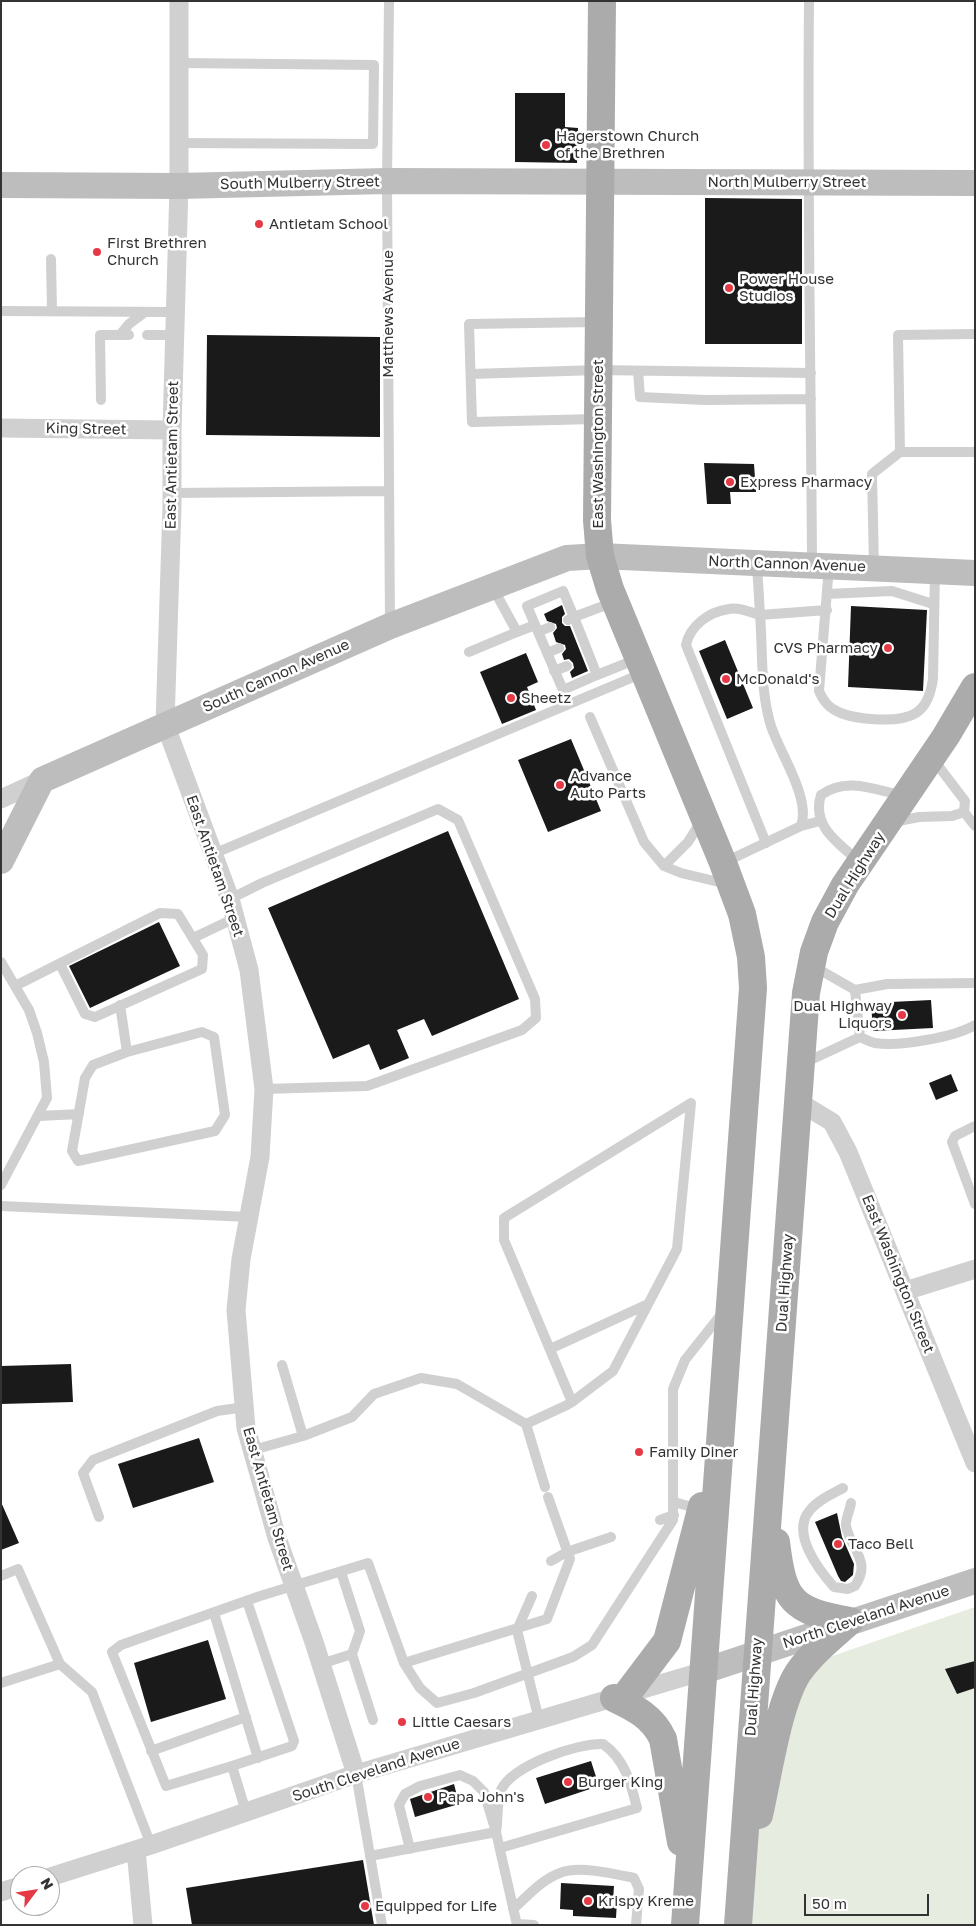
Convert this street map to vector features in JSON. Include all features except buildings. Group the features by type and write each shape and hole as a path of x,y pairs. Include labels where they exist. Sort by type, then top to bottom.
{"main road":[{"name":"East Washington Street","path":"602,1 597,419 597,520 600,556 615,602 640,666 727,874"},
{"name":"Dual Highway","path":"738,1916 806,993 811,966 825,922 975,687"},
{"path":"685,1925 753,988 751,957 742,914 727,874"},
{"path":"688,1885 663,1739 657,1726 648,1717 620,1696 667,1641 701,1510 722,1402"},
{"path":"770,1485 779,1571 785,1590 793,1600 806,1610 820,1616 850,1621"},
{"path":"738,1916 787,1697 798,1674 810,1658 850,1621"}],"street":[{"name":"East Antietam Street","path":"179,1 179,186 165,724 230,899 249,970 264,1089 260,1156 241,1259 236,1310 246,1428 277,1538 321,1664 356,1774"},
{"name":"South Mulberry Street","path":"1,185 179,186 387,181 599,182"},
{"name":"North Mulberry Street","path":"599,182 975,183"},
{"name":"King Street","path":"1,428 172,430"},
{"name":"North Cannon Avenue","path":"600,556 975,573"},
{"name":"South Cannon Avenue","path":"42,780 390,626 568,558 600,556"},
{"path":"1,799 42,780"},
{"path":"1,861 42,780"},
{"name":"East Washington Street","path":"798,1102 832,1122 848,1152 975,1463"},
{"path":"905,1291 975,1269"},
{"name":"North Cleveland Avenue","path":"704,1671 975,1581"},
{"name":"South Cleveland Avenue","path":"60,1874 144,1848 356,1774 704,1671"},
{"path":"143,1925 144,1848"}],"lane":[{"name":"Matthews Avenue","path":"389,1 387,181 390,626"},
{"path":"809,1 807,182 811,399 821,565 827,594 819,691 822,699 832,709 848,716 895,718 908,717 923,707 931,692 934,678 933,604 936,571"},
{"path":"179,62 374,65 373,144 179,143"},
{"path":"51,259 52,311"},
{"path":"1,311 175,312"},
{"path":"100,400 100,335 124,335 129,324 145,312"},
{"path":"597,419 472,422 469,324 598,322"},
{"path":"900,452 898,335 975,334"},
{"path":"147,335 174,336"},
{"path":"470,374 598,370 811,373"},
{"path":"638,371 640,397 705,400 811,399"},
{"path":"874,568 872,474 900,452 975,452"},
{"path":"172,493 389,490"},
{"path":"757,563 766,696 771,725 801,798 805,816 801,826"},
{"path":"492,587 517,632"},
{"path":"597,675 586,656 562,591 527,606 563,690 597,675 640,666"},
{"path":"827,594 892,591 933,604"},
{"path":"571,619 615,602"},
{"path":"766,843 686,645 688,636 698,622 729,609 760,616 827,610"},
{"path":"469,652 517,632 550,627"},
{"path":"547,653 559,648"},
{"path":"554,671 567,666"},
{"path":"213,854 640,666"},
{"path":"590,716 644,842 664,866 682,873 708,878 727,874 766,843 801,826 820,821"},
{"path":"932,757 965,801 964,812 975,826"},
{"path":"861,863 828,834 820,821 818,804 822,795 837,786 851,784 906,796"},
{"path":"230,899 262,883 438,809 458,820 535,999 536,1018 522,1030 367,1086 264,1089"},
{"path":"887,823 919,817 952,816 964,812"},
{"path":"664,866 688,842 704,817"},
{"path":"15,986 160,913 178,914 204,955 202,969 95,1017 85,1014 60,964"},
{"path":"192,938 235,918"},
{"path":"1,962 29,1010 44,1062 47,1098 1,1185"},
{"path":"811,966 855,990 887,984 975,983"},
{"path":"855,990 860,1037"},
{"path":"120,1005 127,1052"},
{"path":"801,1064 860,1037 873,1043 886,1044 934,1039 967,1030 975,1025"},
{"path":"202,1032 214,1037 225,1115 215,1131 78,1161 72,1151 85,1078 93,1065 127,1052 202,1032"},
{"path":"526,1424 572,1402 613,1371 677,1249 691,1103 504,1218 504,1240 572,1402"},
{"path":"39,1116 79,1114"},
{"path":"975,1126 955,1136 952,1142 975,1204"},
{"path":"1,1206 249,1217"},
{"path":"550,1349 648,1304"},
{"path":"247,1601 294,1741 292,1746 166,1786 112,1652 121,1645 247,1601 368,1564 404,1663 420,1688 437,1703 474,1693 573,1657 592,1645 674,1520 673,1389 685,1360 730,1304"},
{"path":"282,1365 303,1436"},
{"path":"253,1450 303,1436 352,1417 374,1394 422,1378 457,1384 526,1424 570,1560 547,1619 517,1630 499,1633 404,1663"},
{"path":"99,1517 83,1472 92,1460 217,1411 245,1407"},
{"path":"843,1488 810,1510 804,1521 806,1546 814,1562 834,1587 839,1589 855,1586 862,1573 860,1560 846,1525 852,1503"},
{"path":"674,1502 701,1510"},
{"path":"660,1520 674,1515"},
{"path":"551,1561 567,1552 611,1537"},
{"path":"1,1576 18,1569 60,1664 92,1692 144,1848"},
{"path":"342,1572 360,1631 352,1654 373,1720"},
{"path":"532,1596 517,1630 539,1720"},
{"path":"214,1613 258,1758"},
{"path":"321,1664 352,1654"},
{"path":"1,1683 60,1664"},
{"path":"151,1751 246,1717"},
{"path":"496,1832 501,1790 516,1775 536,1762 572,1748 603,1744 613,1750 630,1778 638,1808 500,1848"},
{"path":"232,1766 246,1812"},
{"path":"356,1774 382,1925"},
{"path":"410,1849 399,1805 405,1794 420,1786 460,1775 473,1781 484,1792 496,1832 517,1924 534,1925"},
{"path":"370,1856 496,1832"},
{"path":"513,1909 541,1883 561,1872 609,1873 634,1878 639,1889 636,1925"}],"shaded area":[{"path":"975,1607 975,1925 739,1925 770,1743 812,1663"}],"place":[{"name":"Hagerstown Church of the Brethren","path":"546,145"},
{"name":"Antietam School","path":"259,224"},
{"name":"First Brethren Church","path":"97,252"},
{"name":"Power House Studios","path":"729,288"},
{"name":"Express Pharmacy","path":"730,482"},
{"name":"CVS Pharmacy","path":"888,648"},
{"name":"McDonald's","path":"726,679"},
{"name":"Sheetz","path":"511,698"},
{"name":"Advance Auto Parts","path":"560,785"},
{"name":"Dual Highway Liquors","path":"902,1015"},
{"name":"Family Diner","path":"639,1452"},
{"name":"Taco Bell","path":"838,1544"},
{"name":"Little Caesars","path":"402,1722"},
{"name":"Burger King","path":"568,1782"},
{"name":"Papa John's","path":"428,1797"},
{"name":"Krispy Kreme","path":"588,1901"},
{"name":"Equipped for Life","path":"365,1906"}]}
